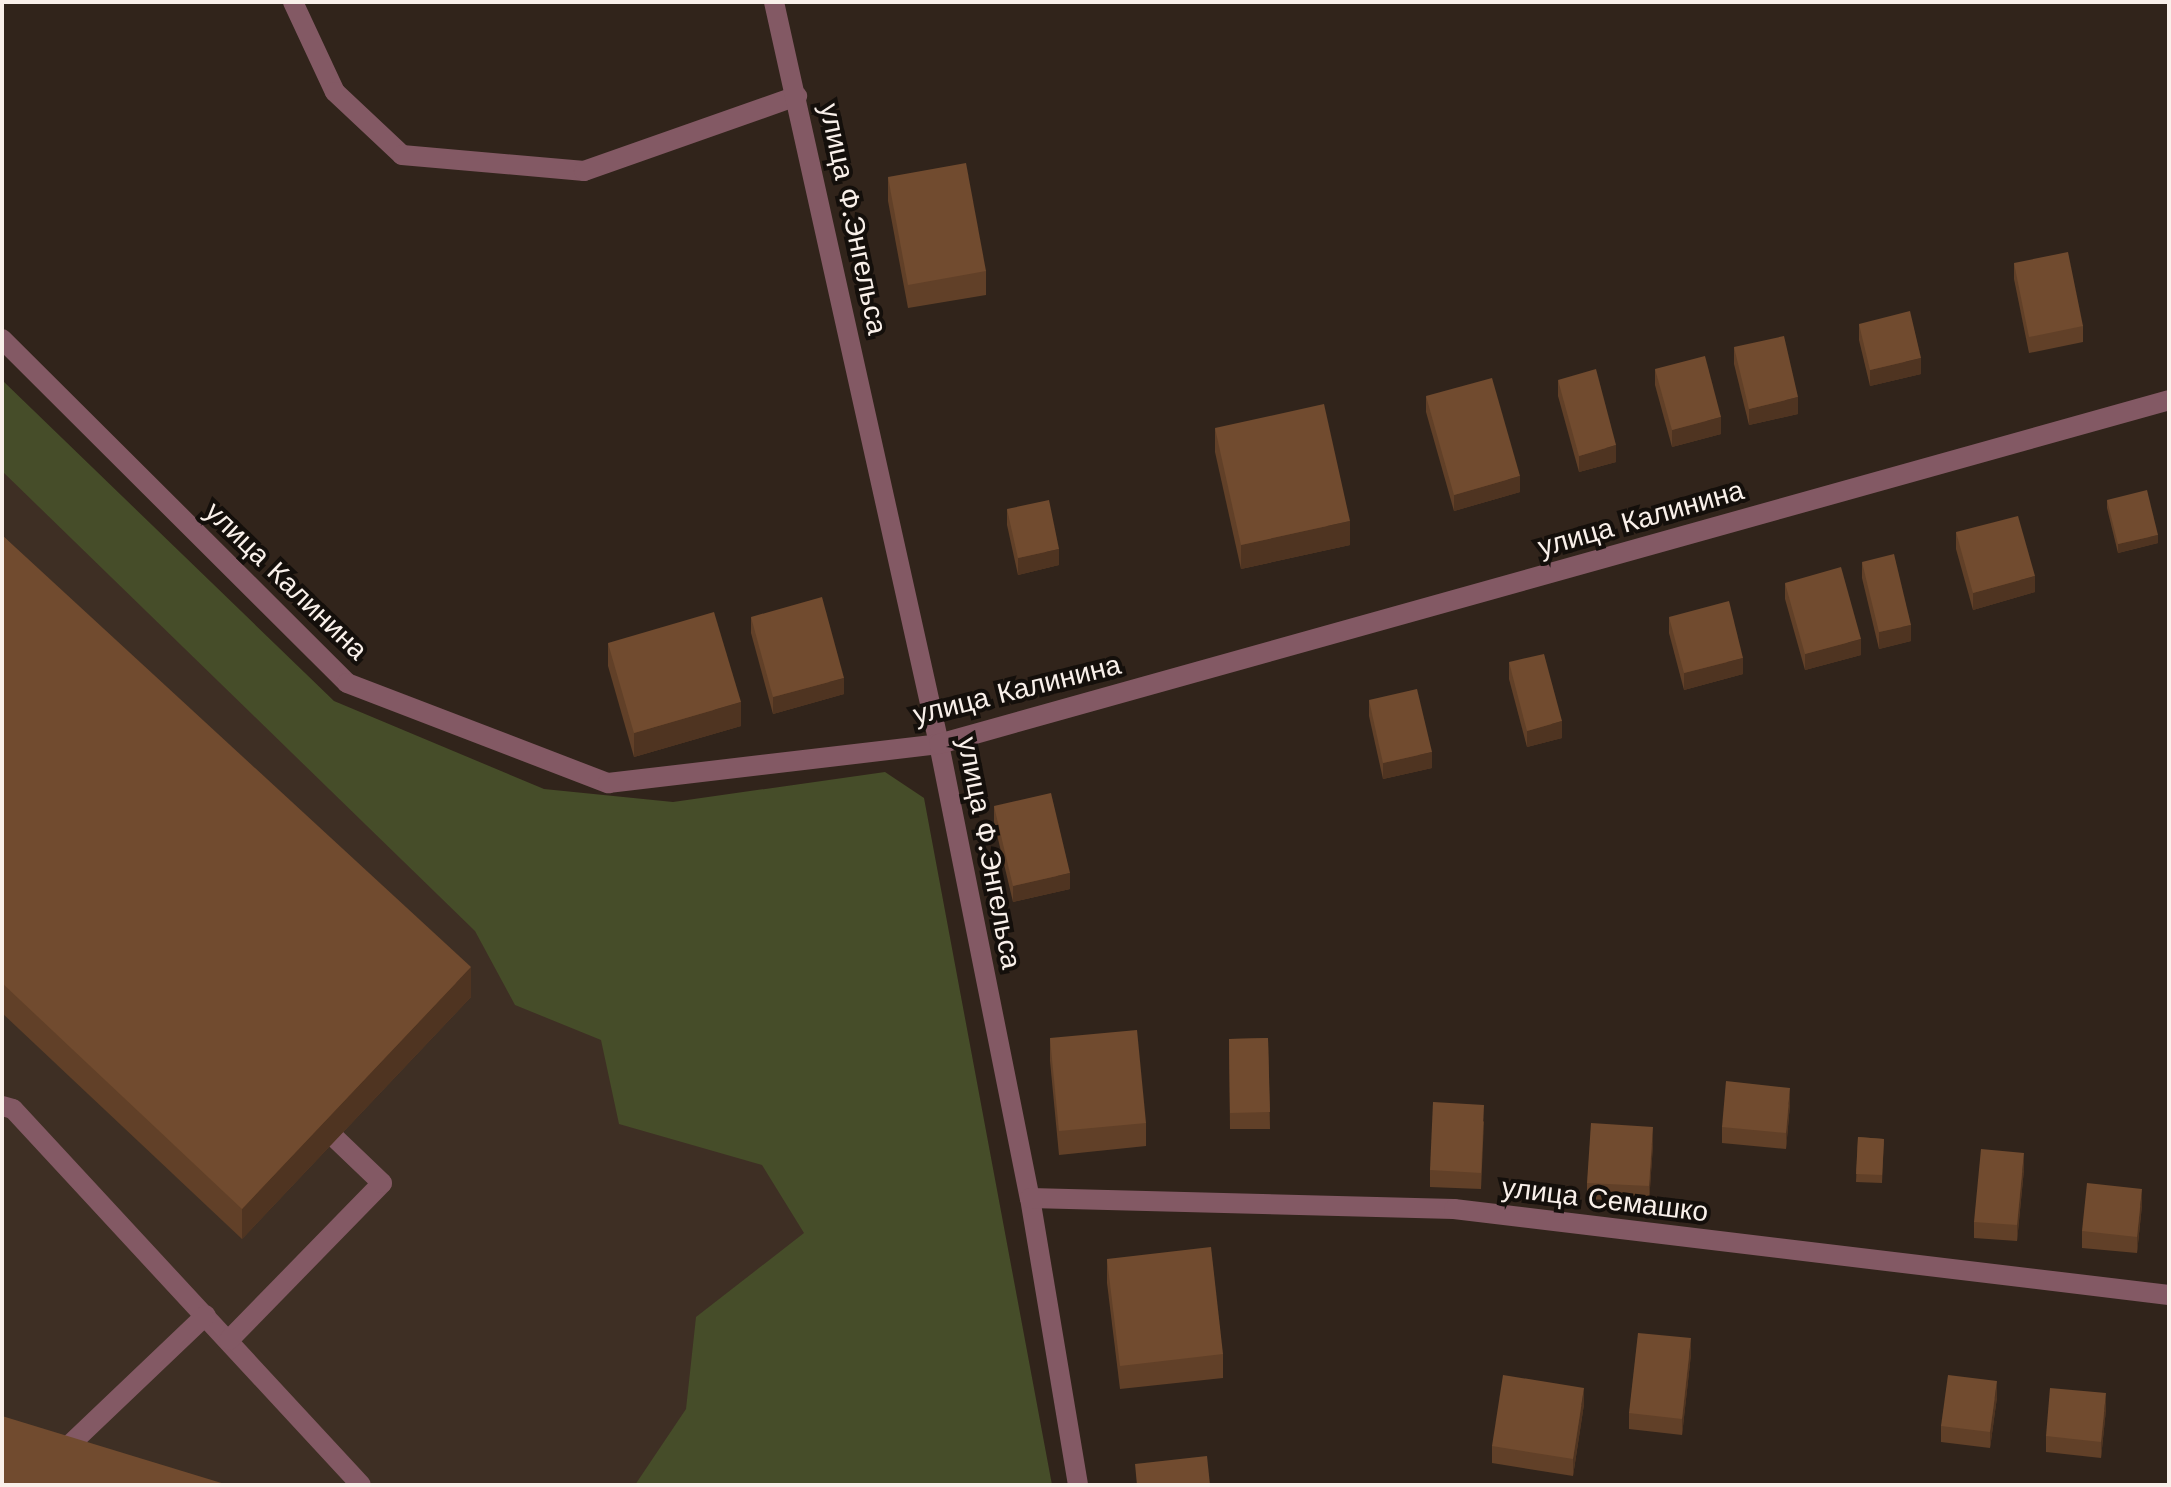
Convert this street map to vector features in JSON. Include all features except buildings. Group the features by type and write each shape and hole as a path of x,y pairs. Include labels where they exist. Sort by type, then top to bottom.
{"street":[{"path":"293,2 335,92 402,155 584,171 797,96"},
{"name":"улица Ф.Энгельса","path":"774,2 939,744 1030,1198 1078,1485"},
{"name":"улица Калинина","path":"2,339 347,683 608,783 939,744 2169,400"},
{"path":"2,1106 206,1315 361,1485"},
{"path":"229,1340 382,1183 336,1139"},
{"name":"улица Семашко","path":"1030,1198 1454,1209 2169,1295"},
{"path":"52,1463 206,1315"}],"shaded area":[{"path":"2,425 504,911 921,872 1029,1485 2,1485"}],"green space":[{"path":"2,380 334,701 544,789 673,802 885,772 924,798 1052,1485 635,1485 686,1409 696,1317 804,1233 762,1165 619,1124 601,1040 515,1005 475,931 2,471"}]}
